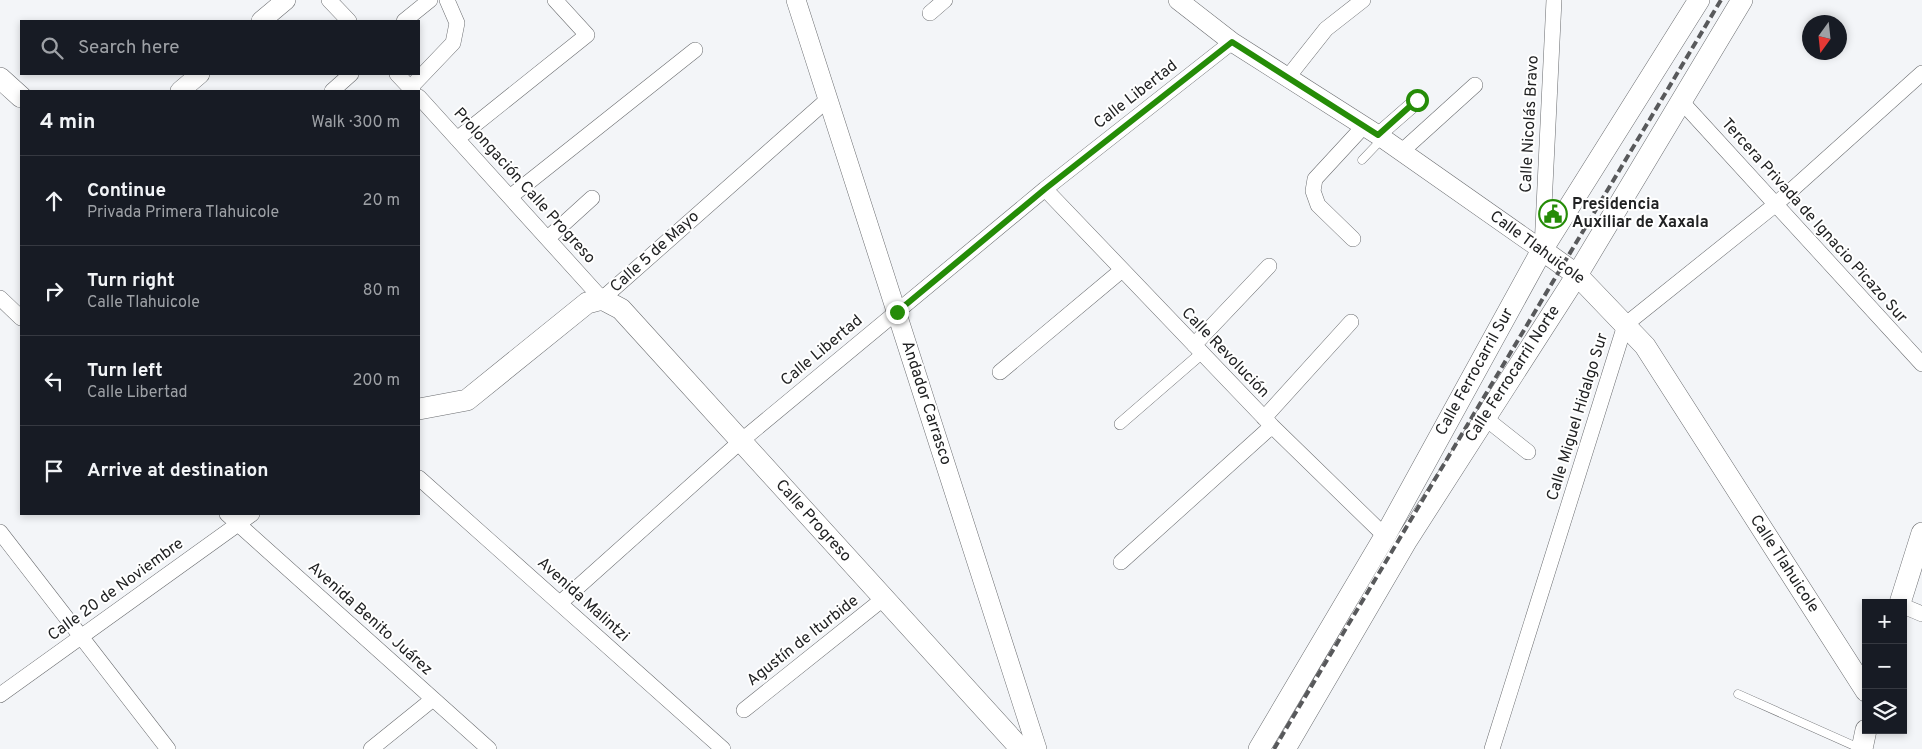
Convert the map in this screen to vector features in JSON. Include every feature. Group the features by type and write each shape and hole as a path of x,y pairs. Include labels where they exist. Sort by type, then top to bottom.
{"main road":[{"name":"Calle Ferrocarril Sur","path":"1259,749 1385,536 1542,250 1699,0"},
{"name":"Calle Ferrocarril Norte","path":"1285,749 1407,540 1577,275 1742,0"},
{"path":"0,78 20,96"},
{"name":"Calle Tlahuicole","path":"1542,250 1577,275 1645,346 1865,689"},
{"name":"Calle 5 de Mayo","path":"420,409 467,400 587,303 602,299"},
{"name":"Calle Progreso","path":"602,299 621,309 1021,749"},
{"path":"1901,599 1922,533"},
{"path":"1862,749 1865,734"}],"street":[{"path":"262,20 286,0"},
{"path":"329,0 348,20"},
{"path":"407,18 430,0"},
{"path":"416,90 453,43 457,23 447,0"},
{"path":"457,139 587,35 555,0"},
{"name":"Andador Carrasco","path":"796,0 1037,749"},
{"path":"930,13 945,0"},
{"name":"Calle Tlahuicole","path":"1178,0 1232,42 1375,134 1542,250"},
{"path":"1288,77 1326,29 1363,0"},
{"name":"Calle Nicolás Bravo","path":"1542,250 1554,0"},
{"name":"Calle Libertad","path":"560,603 741,441 1045,189 1232,42"},
{"path":"510,197 695,50"},
{"name":"Calle Miguel Hidalgo Sur","path":"1492,749 1626,324 1776,204 1922,73"},
{"path":"181,90 199,75"},
{"path":"333,90 350,75"},
{"name":"Prolongación Calle Progreso","path":"398,75 412,90"},
{"path":"1401,152 1475,85"},
{"name":"Prolongación Calle Progreso","path":"420,99 602,299"},
{"name":"Calle 5 de Mayo","path":"602,299 827,100"},
{"path":"1353,239 1318,205 1313,191 1315,179 1417,100"},
{"name":"Tercera Privada de Ignacio Picazo Sur","path":"1681,101 1922,364"},
{"name":"Calle Revolución","path":"1045,189 1268,422 1385,536"},
{"path":"548,238 592,198"},
{"path":"1120,424 1198,349 1269,266"},
{"path":"1000,372 1122,270"},
{"path":"0,298 20,317"},
{"path":"1121,562 1268,422 1351,322"},
{"path":"1485,418 1528,452"},
{"name":"Avenida Malintzi","path":"420,479 722,749"},
{"name":"Calle 20 de Noviembre","path":"0,695 233,519 248,515"},
{"name":"Avenida Benito Juárez","path":"233,519 489,749"},
{"path":"0,532 168,749"},
{"name":"Agustín de Iturbide","path":"744,710 883,599"},
{"path":"1907,608 1922,614"},
{"path":"371,749 433,699"}],"lane":[{"path":"1362,160 1375,134"},
{"path":"1738,694 1862,749"}],"railway":[{"path":"1274,749 1721,0"}],"place":[{"name":"Presidencia Auxiliar de Xaxala","path":"1553,214"}],"route":[{"path":"897,312 1045,189 1232,42 1378,135 1417,100"}]}
